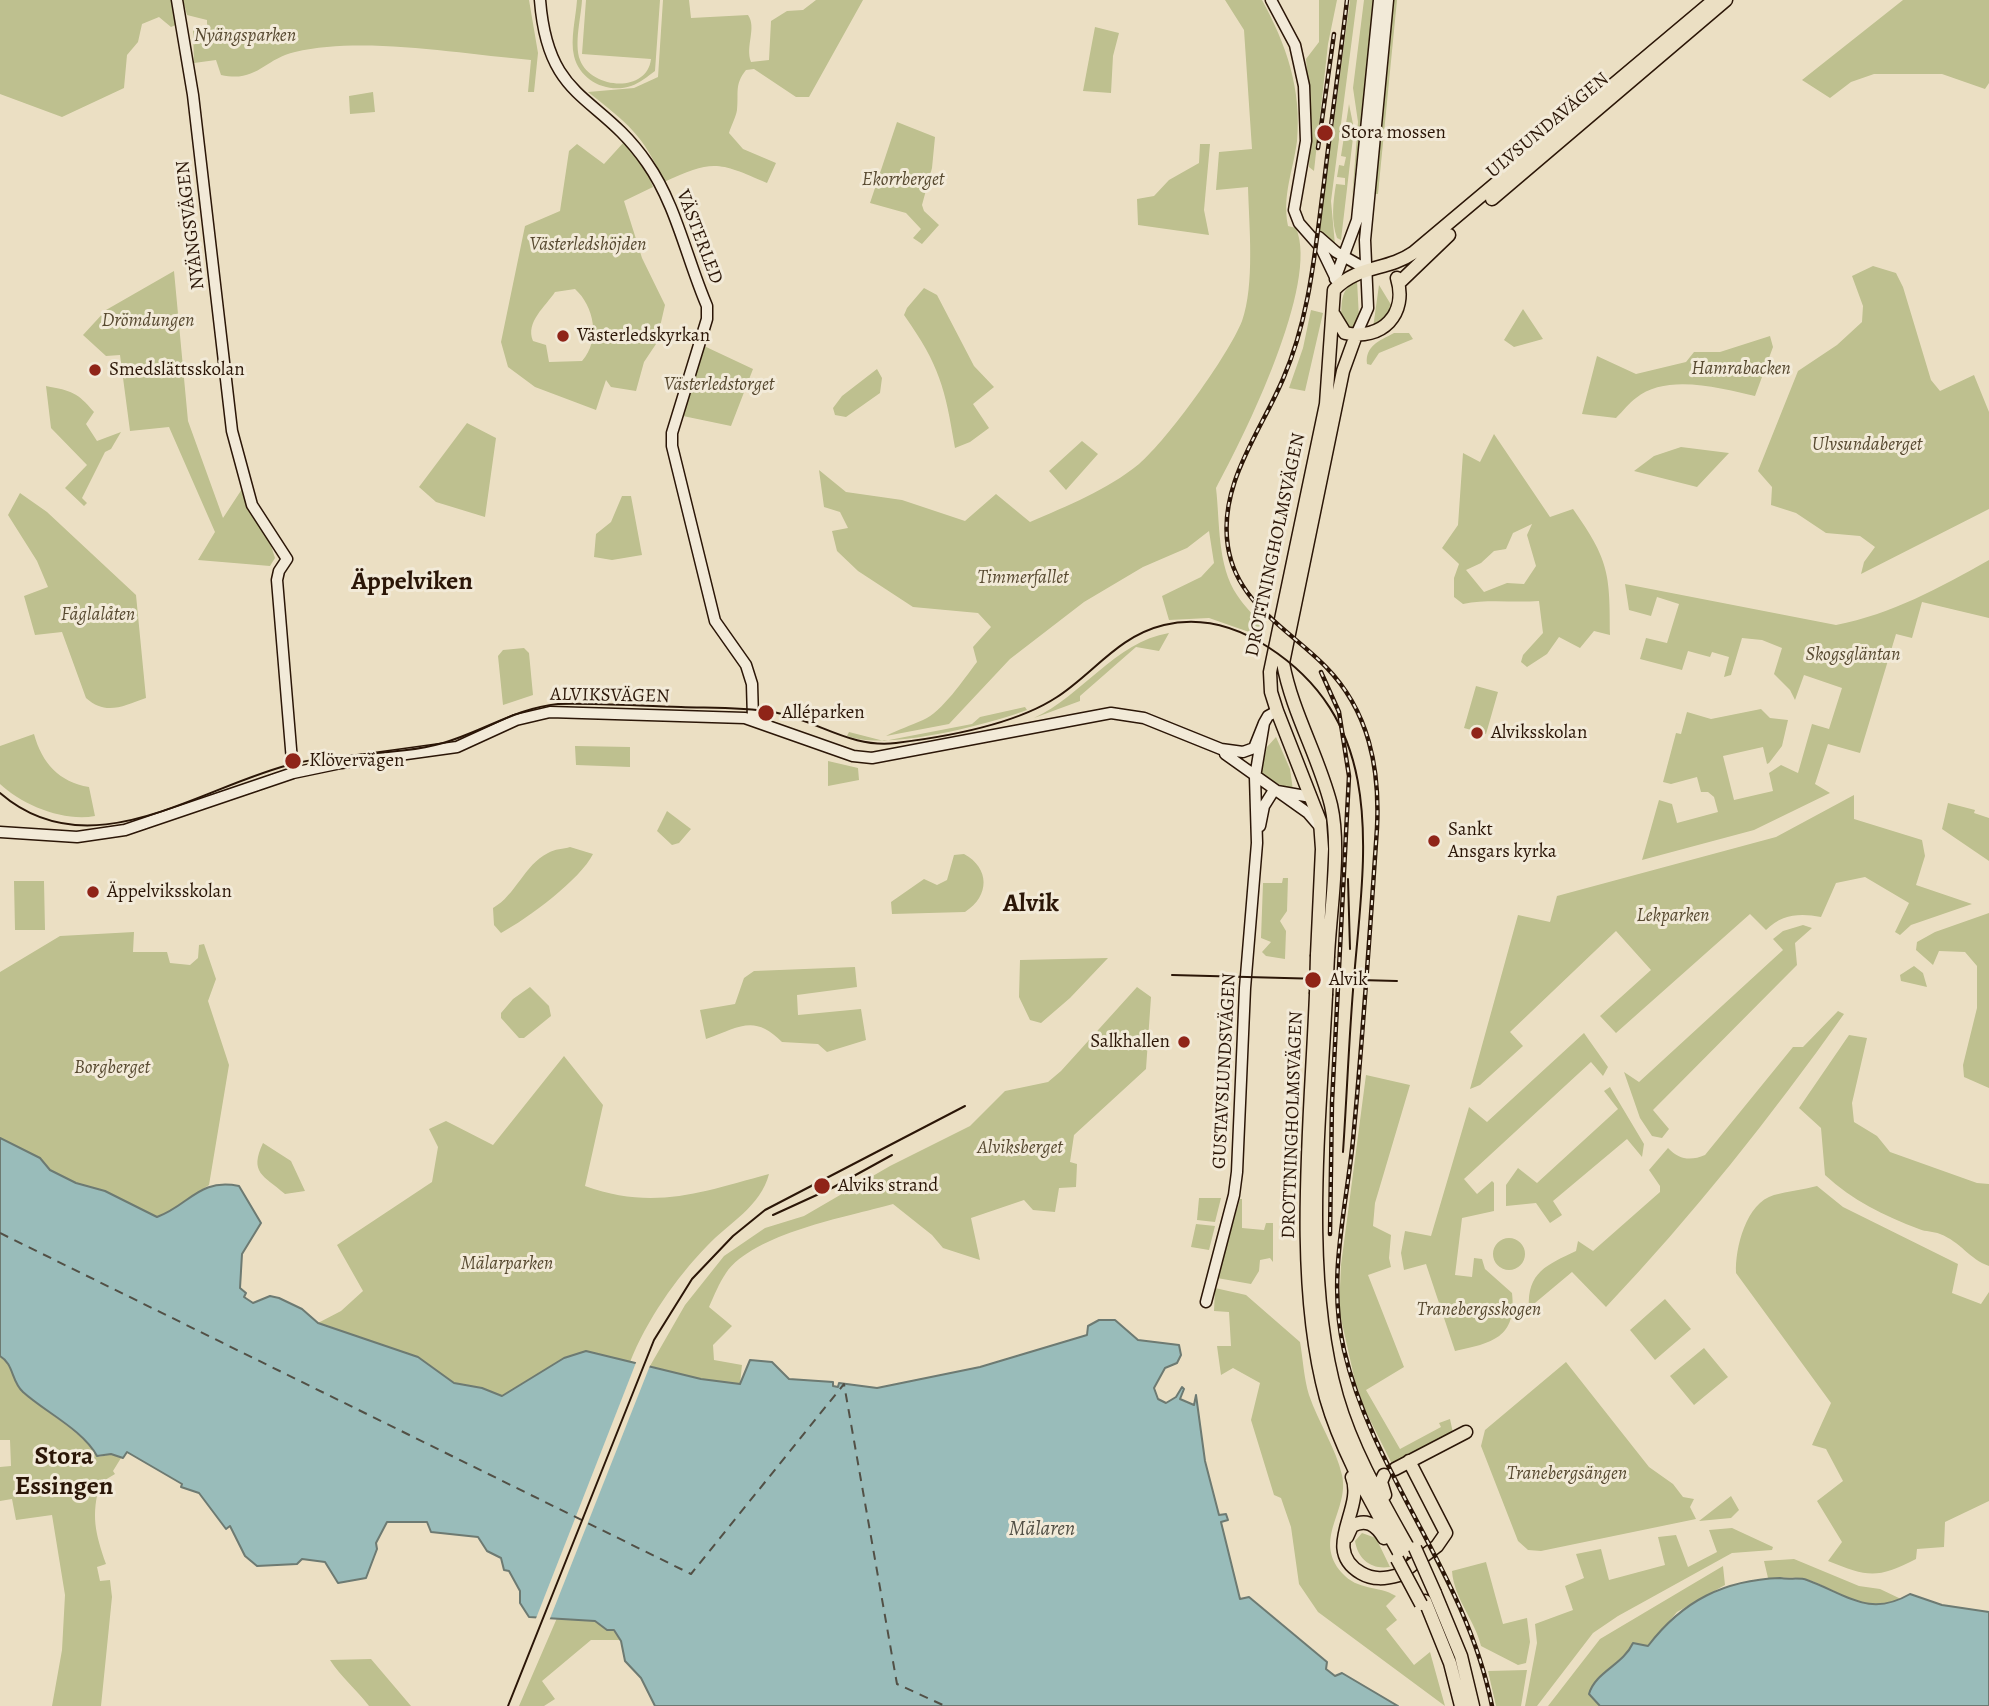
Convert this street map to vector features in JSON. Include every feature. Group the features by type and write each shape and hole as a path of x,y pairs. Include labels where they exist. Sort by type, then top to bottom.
{"main road":[{"name":"ULVSUNDAVÄGEN","path":"1366,270 1401,261 1426,243 1714,0"},
{"name":"ULVSUNDAVÄGEN","path":"1399,283 1460,225 1726,0"},
{"path":"1383,267 1395,274 1399,283"},
{"path":"1335,283 1366,270"},
{"name":"DROTTNINGHOLMSVÄGEN","path":"1323,956 1321,829 1277,711 1271,692 1270,672 1326,404 1335,283"},
{"name":"DROTTNINGHOLMSVÄGEN","path":"1338,402 1357,346 1388,325 1397,313 1399,283"},
{"path":"1333,313 1342,331 1356,335 1371,334"},
{"name":"DROTTNINGHOLMSVÄGEN","path":"1356,335 1343,371 1283,663 1287,685 1331,807 1334,831 1310,1153 1310,1291 1313,1332 1327,1399 1350,1461 1405,1553"},
{"path":"1277,711 1287,713 1314,776 1323,784 1311,797"},
{"name":"DROTTNINGHOLMSVÄGEN","path":"1321,995 1318,1199 1323,1329 1333,1380 1348,1429 1427,1599 1445,1629"},
{"path":"1327,1399 1330,1424 1356,1488 1355,1500 1343,1533 1347,1559 1359,1572 1383,1579 1399,1575 1444,1537 1445,1528 1409,1461"},
{"path":"1466,1432 1389,1472 1381,1482 1405,1553 1445,1629 1473,1706"},
{"path":"1405,1553 1373,1525 1361,1522 1349,1529 1347,1539 1351,1556 1362,1568 1378,1574 1396,1571 1433,1548"},
{"path":"1445,1629 1461,1706"}],"street":[{"name":"NYÄNGSVÄGEN","path":"177,0 193,95 233,439 252,505 287,559 279,571 278,580 293,773"},
{"name":"VÄSTERLED","path":"540,0 543,35 557,71 569,87 608,120 647,163 660,187 707,306 707,319 674,425 672,446 715,621 746,665 752,684 753,719"},
{"path":"1271,0 1295,45 1304,86 1306,141 1294,210 1299,223 1321,248 1335,283"},
{"path":"1335,283 1357,220 1379,0"},
{"name":"DROTTNINGHOLMSVÄGEN","path":"1356,335 1368,309 1365,240 1388,0"},
{"path":"1297,199 1304,219 1324,243 1366,270"},
{"path":"1264,723 1268,716 1277,711"},
{"name":"ALVIKSVÄGEN","path":"0,832 77,837 115,832 293,773 341,763 457,747 516,720 550,712 753,719 853,756 872,758 1111,713 1144,718 1221,749 1245,765 1255,777 1308,813 1321,829"},
{"name":"ALVIKSVÄGEN","path":"1221,749 1252,751 1264,723"},
{"name":"GUSTAVSLUNDSVÄGEN","path":"1206,1301 1234,1195 1237,1172 1245,988 1257,838 1255,777 1264,723"},
{"path":"1274,790 1311,797"},
{"name":"GUSTAVSLUNDSVÄGEN","path":"1257,838 1264,806 1274,790"}],"green space":[{"path":"0,0 173,0 178,24 171,27 159,17 142,24 138,42 127,55 124,88 62,117 0,94"},
{"name":"Nyängsparken","path":"183,0 529,0 538,53 534,92 528,92 531,60 381,46 322,48 295,52 243,76 221,75 216,60 194,63 193,30 207,33 207,20 187,15"},
{"path":"577,0 582,0 578,38 580,60 586,70 595,77 618,84 640,78 651,59 582,54 586,0 660,0 655,71 638,83 622,88 604,87 589,79 577,65 574,56 573,35"},
{"path":"663,0 689,0 691,18 748,15 751,26 751,62 769,60 771,21 787,11 803,10 816,0 863,0 809,97 796,97 754,69 746,70 742,75 738,85 736,113 729,133 743,149 776,163 767,183 726,167 716,166 694,170 664,182 649,152 633,131 588,92 634,88 658,77"},
{"name":"Timmerfallet","path":"1225,0 1262,0 1285,50 1297,103 1297,141 1286,215 1288,226 1296,228 1301,253 1298,285 1276,360 1244,434 1216,488 1226,570 1237,595 1262,625 1252,633 1209,618 1169,620 1162,596 1201,577 1214,563 1209,531 1187,548 1143,567 1084,602 1010,659 949,724 886,736 923,720 945,703 977,662 973,647 991,627 978,613 913,607 858,571 837,551 832,531 848,528 840,512 824,507 819,470 846,492 902,500 965,521 996,494 1030,522 1114,482 1139,464 1165,436 1211,375 1235,336 1242,321 1249,290 1248,187 1216,190 1219,152 1252,149 1244,30"},
{"path":"1319,0 1337,0 1328,44 1314,171 1309,167 1311,119 1306,59 1319,42"},
{"path":"1350,0 1357,0 1331,201 1335,245 1319,231"},
{"path":"1364,0 1375,0 1352,200 1358,122 1353,88"},
{"path":"1392,0 1397,0 1378,194 1374,194"},
{"path":"1903,0 1989,0 1989,83 1985,89 1942,74 1874,74 1851,82 1830,98 1802,80"},
{"path":"1095,27 1119,33 1113,56 1111,93 1083,91"},
{"path":"373,92 375,112 350,114 349,96"},
{"path":"1349,104 1354,129 1341,240 1335,232 1333,205 1336,184 1345,185 1345,178 1337,177 1339,165 1344,166 1346,157 1341,156"},
{"name":"Ekorrberget","path":"897,122 935,137 932,168 922,205 924,211 939,225 922,244 913,238 921,229 906,213 870,203"},
{"name":"Västerledshöjden","path":"624,142 647,172 653,187 624,201 642,258 665,305 656,344 644,362 636,391 611,387 606,380 596,410 535,387 508,367 501,342 525,226 560,211 569,151 577,144 604,164","holes":["575,289 582,296 593,323 592,343 588,353 582,361 549,362 546,345 533,341 531,334 534,321 555,292"]},
{"path":"1200,144 1210,144 1204,210 1209,235 1138,225 1137,199 1154,196 1169,180 1199,163"},
{"name":"Ulvsundaberget","path":"1873,266 1896,273 1903,287 1931,380 1940,391 1974,375 1989,412 1989,509 1861,574 1864,562 1875,547 1860,536 1826,533 1796,513 1771,505 1772,487 1758,471 1798,371 1837,345 1862,322 1863,306 1852,276"},
{"name":"Drömdungen","path":"174,271 188,421 223,518 242,489 272,549 275,558 270,566 198,560 215,532 169,427 130,431 120,355 106,356 83,335 106,310"},
{"path":"1357,280 1359,318 1351,331 1341,323 1342,303 1347,288"},
{"path":"1379,285 1393,308 1373,328"},
{"path":"924,288 937,295 974,366 994,387 973,404 989,428 970,442 955,448 939,378 926,349 904,315"},
{"path":"1523,309 1543,339 1514,347 1504,340"},
{"path":"1311,310 1323,313 1305,391 1289,388 1303,348"},
{"path":"1394,333 1409,333 1413,339 1379,353 1371,365 1367,364 1371,348"},
{"name":"Hamrabacken","path":"1770,336 1773,347 1755,396 1678,384 1648,390 1633,400 1616,418 1582,414 1597,356 1636,374 1686,362 1694,352 1720,352"},
{"name":"Västerledstorget","path":"704,346 753,369 731,426 683,416"},
{"path":"877,369 882,378 880,393 846,417 835,415 833,408 842,396"},
{"path":"46,386 73,393 88,405 94,412 86,424 97,441 121,432 111,449 105,452 82,498 87,503 84,506 65,488 87,465 51,428"},
{"path":"467,423 496,438 485,517 436,502 419,487"},
{"path":"1494,434 1550,517 1573,509 1594,541 1605,568 1610,635 1594,631 1580,648 1559,637 1547,654 1527,667 1521,662 1523,655 1543,633 1539,601 1463,604 1454,597 1454,578 1459,564 1442,548 1458,525 1463,453 1480,462","holes":["1532,524 1527,535 1536,566 1524,584 1507,583 1484,592 1466,570 1481,563 1494,551 1506,549 1513,533"]},
{"path":"1082,441 1098,454 1066,490 1049,471"},
{"path":"1681,447 1729,453 1697,487 1634,471 1654,456"},
{"name":"Fåglalåten","path":"20,493 47,512 136,595 146,698 115,708 101,707 93,703 86,698 62,632 35,635 24,596 48,587 37,561 8,515"},
{"path":"622,496 631,496 642,555 612,560 594,557 596,534 611,522"},
{"name":"Skogsgläntan","path":"1989,560 1989,618 1922,602 1912,638 1896,634 1860,753 1828,744 1815,784 1830,793 1754,830 1642,860 1659,800 1672,804 1677,823 1718,812 1714,797 1708,792 1701,792 1697,777 1671,784 1663,782 1676,733 1681,734 1687,712 1711,719 1761,709 1770,718 1788,720 1782,746 1769,763 1767,764 1763,747 1723,756 1734,800 1773,791 1769,773 1781,765 1798,773 1812,724 1829,729 1842,688 1804,675 1795,700 1790,690 1774,674 1782,648 1762,640 1742,638 1731,675 1724,677 1729,657 1712,652 1710,657 1688,651 1682,670 1640,659 1646,638 1667,643 1679,604 1657,597 1651,616 1629,610 1625,584 1836,625 1896,607"},
{"path":"1169,633 1159,651 1136,647 1080,696 1080,701 1034,718 1068,697 1132,647"},
{"path":"524,648 529,653 533,695 503,705 498,656 503,650"},
{"path":"1476,686 1498,692 1486,734 1464,728"},
{"path":"1025,707 1027,710 963,729 888,740 972,724 980,717"},
{"path":"849,732 881,740 864,740 847,736"},
{"path":"34,734 42,754 53,770 69,781 89,787 95,816 70,816 44,810 20,799 0,784 0,746"},
{"path":"1276,737 1290,769 1293,790 1266,779 1261,772 1267,747"},
{"path":"575,746 630,747 630,767 576,765"},
{"name":"Alléparken","path":"828,761 858,768 859,780 828,786"},
{"name":"Lekparken","path":"1854,795 1854,819 1922,840 1925,856 1916,885 1972,904 1911,925 1900,935 1895,932 1909,903 1865,877 1836,883 1821,917 1792,916 1778,921 1766,930 1750,914 1616,1033 1600,1016 1651,970 1616,931 1510,1032 1523,1046 1480,1085 1470,1089 1518,915 1550,922 1557,896 1776,837"},
{"path":"1948,803 1975,810 1974,813 1989,818 1989,861 1942,829"},
{"path":"667,811 691,829 679,843 672,845 657,831"},
{"path":"570,847 593,854 565,886 525,918 501,933 494,925 493,908 508,896 540,858"},
{"path":"964,854 979,867 984,882 979,898 965,912 892,914 891,902 924,879 937,885 947,880 954,855"},
{"path":"1283,878 1288,878 1287,911 1280,921 1286,931 1285,959 1266,956 1262,952 1271,942 1261,938 1263,883 1282,883"},
{"path":"14,881 44,881 45,930 15,930"},
{"path":"1989,913 1989,1088 1964,1077 1963,1065 1977,1008 1977,966 1965,952 1939,951 1933,965 1916,950 1917,942 1935,932"},
{"path":"1803,925 1812,928 1795,943 1797,965 1653,1110 1669,1129 1662,1138 1652,1136 1640,1118 1624,1072 1639,1082 1783,950 1773,939 1783,931"},
{"name":"Borgberget","path":"134,932 133,952 167,952 170,963 190,965 198,958 199,945 204,944 216,979 208,1001 229,1065 209,1185 157,1217 105,1191 76,1183 50,1170 40,1158 0,1138 0,972 60,936"},
{"path":"1108,958 1070,998 1041,1023 1030,1020 1019,997 1020,960"},
{"path":"1914,966 1923,973 1927,987 1901,981 1900,975"},
{"path":"855,967 857,987 797,995 798,1015 861,1009 866,1040 827,1052 818,1044 782,1042 772,1033 755,1026 738,1027 706,1039 700,1010 735,1004 744,978 754,971"},
{"path":"530,987 549,1006 551,1016 524,1038 519,1038 501,1018 501,1013 513,999"},
{"name":"Alviksberget","path":"1137,987 1151,997 1146,1069 1074,1135 1070,1162 1077,1164 1076,1187 1059,1188 1055,1212 1033,1210 1024,1200 971,1218 980,1260 943,1248 932,1235 893,1204 779,1237 739,1259 723,1277 709,1307 732,1326 713,1345 714,1360 742,1365 740,1384 701,1379 650,1366 685,1305 724,1256 765,1228 804,1216 890,1166 970,1126 1005,1091 1048,1082"},
{"name":"Tranebergsskogen","path":"1838,1011 1844,1014 1760,1128 1670,1237 1606,1307 1572,1272 1529,1308 1531,1286 1541,1271 1576,1251 1578,1241 1593,1251 1660,1192 1660,1186 1649,1170 1668,1148 1685,1158 1705,1155 1793,1047 1803,1047"},
{"name":"Tranebergsskogen","path":"1584,1033 1608,1067 1603,1076 1591,1062 1464,1179 1477,1194 1492,1181 1494,1183 1494,1211 1462,1218 1455,1275 1472,1277 1474,1258 1482,1259 1485,1269 1512,1293 1513,1308 1506,1329 1499,1336 1480,1345 1455,1351 1426,1264 1404,1270 1401,1253 1405,1231 1431,1236 1469,1107 1487,1122"},
{"path":"1849,1035 1867,1038 1852,1103 1854,1122 1877,1136 1890,1152 1977,1183 1989,1184 1989,1266 1947,1237 1881,1213 1846,1192 1825,1175 1821,1128 1799,1108"},
{"name":"Mälarparken","path":"564,1056 603,1105 585,1186 633,1197 656,1198 700,1192 769,1174 752,1205 707,1246 673,1286 653,1316 630,1362 585,1351 502,1396 482,1388 454,1383 418,1357 318,1323 341,1311 363,1291 337,1245 432,1182 438,1147 429,1129 446,1121 493,1145"},
{"path":"1366,1075 1410,1085 1375,1203 1373,1226 1391,1235 1391,1267 1368,1275 1404,1367 1366,1390 1400,1449 1441,1427 1439,1423 1450,1419 1453,1433 1392,1464 1365,1410 1355,1381 1339,1310 1341,1265"},
{"path":"1610,1087 1644,1144 1642,1157 1627,1139 1553,1201 1562,1215 1550,1223 1536,1203 1506,1206 1506,1185 1518,1168 1537,1183 1618,1109 1604,1091"},
{"path":"263,1143 291,1161 305,1191 285,1194 260,1173 257,1161"},
{"path":"1817,1186 1843,1207 1958,1264 1952,1293 1981,1304 1989,1292 1989,1501 1945,1522 1944,1547 1917,1549 1916,1559 1882,1573 1863,1573 1828,1561 1842,1542 1817,1501 1843,1481 1826,1449 1812,1445 1831,1403 1736,1273 1740,1239 1756,1207 1774,1195"},
{"path":"1199,1198 1221,1198 1215,1222 1197,1220"},
{"path":"1240,1199 1242,1228 1264,1230 1266,1223 1273,1223 1273,1262 1270,1258 1260,1260 1259,1271 1251,1284 1217,1278"},
{"path":"1196,1224 1215,1226 1209,1250 1191,1247"},
{"path":"1509,1238 1520,1243 1525,1254 1520,1265 1509,1270 1498,1265 1493,1254 1498,1243"},
{"path":"1215,1288 1246,1295 1300,1342 1309,1395 1342,1475 1341,1500 1331,1536 1330,1548 1334,1560 1348,1579 1396,1596 1386,1606 1397,1620 1386,1629 1414,1665 1430,1652 1445,1706 1318,1612 1299,1584 1291,1527 1281,1498 1274,1495 1251,1420 1260,1383 1233,1368 1221,1375 1217,1346 1231,1346 1229,1312 1214,1311"},
{"path":"1665,1299 1691,1329 1655,1360 1630,1330"},
{"path":"1704,1348 1728,1377 1694,1405 1670,1376"},
{"path":"0,1356 8,1363 24,1392 73,1431 99,1457 111,1454 121,1458 113,1471 115,1474 100,1483 95,1515 106,1564 97,1567 100,1581 110,1580 112,1597 101,1706 52,1706 62,1650 65,1595 52,1515 16,1520 12,1499 0,1501 0,1467 11,1466 10,1440 0,1440"},
{"name":"Tranebergsängen","path":"1566,1362 1649,1467 1673,1484 1683,1497 1694,1499 1690,1507 1696,1519 1541,1551 1528,1550 1518,1541 1481,1446 1485,1430"},
{"path":"1731,1496 1739,1510 1731,1518 1699,1521"},
{"path":"1732,1528 1773,1547 1772,1550 1732,1553 1618,1616 1593,1633 1537,1706 1525,1706 1537,1643 1535,1624 1573,1610 1565,1586 1584,1578 1576,1554 1601,1549 1609,1580 1665,1565 1658,1537 1676,1535 1688,1567 1717,1552 1709,1530"},
{"path":"1362,1533 1376,1538 1390,1567 1377,1567 1362,1558 1355,1541"},
{"path":"1794,1559 1859,1586 1880,1589 1901,1599 1876,1605 1852,1600 1806,1579 1768,1578 1764,1561"},
{"path":"1486,1562 1503,1624 1527,1618 1530,1642 1526,1663 1518,1665 1481,1646 1457,1591 1452,1571"},
{"path":"1723,1566 1725,1585 1677,1612 1648,1646 1633,1643 1623,1658 1597,1680 1589,1694 1600,1706 1548,1706 1600,1639"},
{"path":"557,1618 595,1621 607,1630 614,1630 621,1640 591,1640 542,1681 555,1699 544,1706 519,1706"},
{"path":"371,1659 411,1706 369,1706 330,1660"},
{"path":"1527,1670 1521,1706 1496,1706 1488,1671"}],"water":[{"name":"Mälaren","path":"0,1138 40,1158 50,1170 76,1183 105,1191 157,1217 204,1189 225,1185 239,1186 261,1223 242,1254 240,1288 246,1293 244,1297 253,1303 270,1296 279,1298 302,1309 318,1323 418,1357 454,1383 482,1388 502,1396 564,1358 586,1351 701,1379 740,1384 750,1360 772,1362 789,1379 833,1382 833,1386 838,1387 839,1383 877,1388 980,1367 1087,1335 1088,1326 1099,1320 1115,1320 1138,1340 1179,1345 1181,1355 1177,1363 1165,1368 1154,1388 1158,1399 1166,1403 1176,1397 1182,1387 1184,1389 1180,1399 1194,1405 1196,1395 1205,1461 1219,1515 1226,1514 1228,1520 1221,1522 1240,1599 1249,1597 1327,1662 1326,1669 1335,1676 1342,1673 1398,1706 655,1706 641,1678 625,1661 621,1641 614,1630 607,1630 595,1621 529,1617 520,1603 520,1591 509,1571 504,1570 501,1558 487,1551 478,1537 431,1532 427,1522 387,1522 376,1543 377,1549 366,1578 338,1583 325,1562 302,1559 297,1564 257,1566 245,1556 230,1526 226,1529 199,1493 181,1487 182,1484 127,1452 123,1458 111,1454 97,1456 83,1438 19,1388 8,1363 0,1356"},
{"path":"1780,1578 1807,1580 1870,1604 1895,1601 1910,1594 1942,1605 1989,1612 1989,1706 1600,1706 1589,1694 1597,1680 1623,1657 1633,1643 1648,1646 1661,1630 1691,1605 1723,1588"}],"pier":[{"path":"637,1360 651,1363 549,1621 535,1621"}],"ferry route":[{"path":"0,1233 691,1574 844,1384 897,1684 945,1706"}],"tram line":[{"path":"0,793 35,815 71,825 109,824 147,816 296,763 443,743 513,715 558,704 761,710 788,716 863,742 896,743 958,733 1021,715 1057,697 1120,646 1148,630 1191,622 1218,625 1244,634 1268,647 1307,679 1334,714 1351,754 1360,796 1363,840 1343,1152"},
{"path":"1348,879 1350,949"},
{"path":"1172,975 1397,981"},
{"path":"508,1706 654,1340 692,1279 733,1236 765,1210 965,1106"},
{"path":"773,1215 832,1188 892,1155"}],"railway":[{"path":"1347,0 1318,233 1300,332 1283,379 1235,481 1229,502 1228,547 1233,567 1253,600 1312,653 1341,684 1362,721 1374,762 1377,828 1357,1101 1338,1271 1339,1323 1358,1396 1376,1440 1462,1612 1479,1658 1492,1706"},
{"path":"1318,148 1334,34"},
{"path":"1321,672 1339,712 1349,776 1332,1102 1330,1234"}],"place":[{"name":"Stora mossen","path":"1325,133"},
{"name":"Västerledskyrkan","path":"563,336"},
{"name":"Smedslättsskolan","path":"95,370"},
{"name":"Alléparken","path":"766,713"},
{"name":"Alviksskolan","path":"1477,733"},
{"name":"Klövervägen","path":"293,761"},
{"name":"Sankt Ansgars kyrka","path":"1434,841"},
{"name":"Äppelviksskolan","path":"93,892"},
{"name":"Alvik","path":"1313,980"},
{"name":"Salkhallen","path":"1184,1042"},
{"name":"Alviks strand","path":"822,1186"}],"district":[{"name":"Äppelviken","path":"412,583"},
{"name":"Alvik","path":"1031,905"},
{"name":"Stora Essingen","path":"64,1473"}]}
